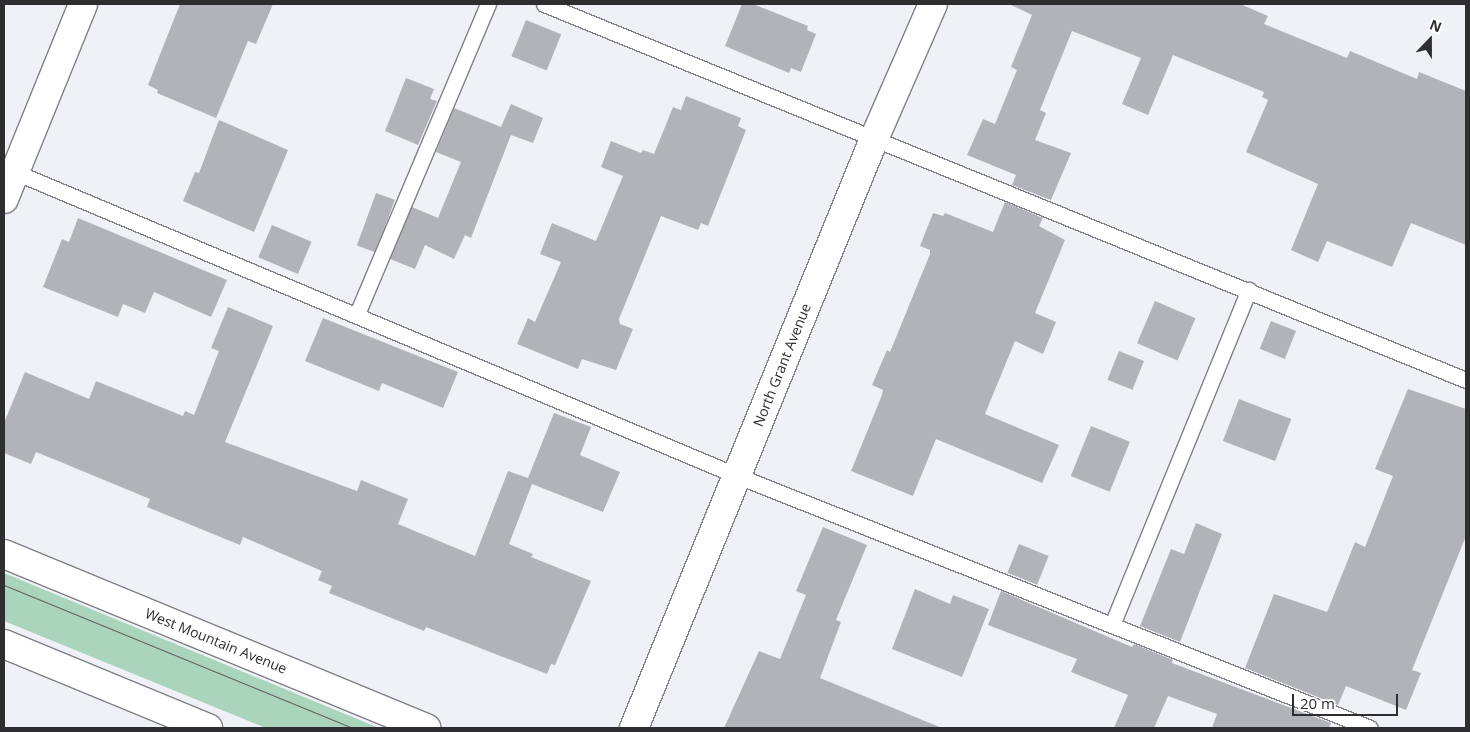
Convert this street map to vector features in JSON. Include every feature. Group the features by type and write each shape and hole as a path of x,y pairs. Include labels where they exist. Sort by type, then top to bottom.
{"street":[{"path":"4,199 9,170 84,4"},
{"name":"North Grant Avenue","path":"634,728 874,139 933,4"},
{"name":"West Mountain Avenue","path":"4,554 428,728"},
{"path":"4,644 208,728"}],"lane":[{"path":"357,314 488,4"},
{"path":"544,4 1466,380"},
{"path":"9,170 357,314 738,476 1370,728"},
{"path":"1112,625 1249,290"}],"green space":[{"path":"4,573 379,728 266,728 4,621"}],"building":[{"path":"180,4 273,4 256,44 248,41 216,118 157,93 158,90 148,85"},
{"path":"742,4 753,4 808,26 807,30 816,34 801,72 791,68 789,73 725,46"},
{"path":"1009,4 1240,4 1268,16 1264,24 1347,58 1350,51 1417,79 1419,72 1466,91 1466,245 1411,223 1392,267 1327,241 1318,262 1291,250 1318,184 1246,152 1268,100 1262,97 1264,92 1173,55 1148,115 1122,104 1141,58 1072,31 1040,110 1046,113 1035,140 1071,153 1051,200 1012,185 1016,175 967,155 983,119 995,124 1017,70 1011,67 1032,15"},
{"path":"526,20 561,34 547,70 511,56"},
{"path":"406,78 434,89 430,99 437,101 418,145 385,131"},
{"path":"686,96 741,118 738,126 746,130 708,226 701,223 698,230 661,216 619,319 620,324 633,329 616,370 582,359 578,369 517,344 528,318 535,322 561,262 540,254 552,223 596,241 623,176 601,167 611,141 641,153 643,150 654,154 673,107 681,110"},
{"path":"511,104 543,118 533,143 511,135 471,238 465,235 454,259 425,245 415,269 390,259 412,207 438,218 461,162 436,152 454,108 501,127"},
{"path":"219,120 288,150 254,232 183,201 195,172 199,173"},
{"path":"376,193 395,200 376,252 357,246"},
{"path":"1005,202 1043,218 1039,226 1065,240 1035,313 1056,322 1043,354 1015,341 985,414 1059,445 1042,483 936,439 913,496 851,471 882,395 883,390 872,385 887,350 890,352 930,254 930,250 920,246 933,213 943,216 945,213 993,232"},
{"path":"78,218 227,280 211,317 154,292 145,313 123,304 118,317 43,287 62,239 69,242"},
{"path":"272,225 312,242 298,274 258,257"},
{"path":"1155,301 1196,318 1178,361 1137,343"},
{"path":"228,307 273,326 225,442 357,491 361,480 408,499 398,524 475,556 508,471 528,478 554,413 591,427 580,455 620,472 603,512 532,484 509,544 533,554 531,557 591,581 555,665 551,664 547,674 426,627 424,631 329,593 332,586 318,580 322,571 243,537 240,545 147,507 150,499 36,452 31,464 4,453 4,423 25,372 89,399 96,381 183,416 185,411 194,415 219,351 211,348"},
{"path":"323,318 458,372 443,408 382,383 379,391 305,361"},
{"path":"1271,321 1296,331 1285,359 1260,349"},
{"path":"1119,351 1144,361 1132,390 1107,380"},
{"path":"1408,389 1466,409 1466,536 1412,670 1421,673 1406,710 1346,686 1338,705 1245,668 1274,594 1327,612 1355,542 1365,547 1393,476 1375,469"},
{"path":"1239,399 1291,419 1275,461 1223,441"},
{"path":"1091,426 1130,442 1110,492 1071,476"},
{"path":"1196,523 1222,534 1180,642 1140,626 1171,549 1184,554"},
{"path":"823,527 867,545 836,620 841,622 820,678 942,728 724,728 759,651 780,659 806,595 796,591"},
{"path":"1019,544 1049,556 1037,585 1007,573"},
{"path":"915,589 950,604 953,595 989,609 962,677 892,649"},
{"path":"1001,591 1132,647 1134,644 1173,660 1172,663 1331,723 1329,728 1212,728 1217,714 1168,696 1154,728 1114,728 1128,695 1071,672 1077,659 988,625"}],"tram line":[{"path":"4,585 353,728"}]}
